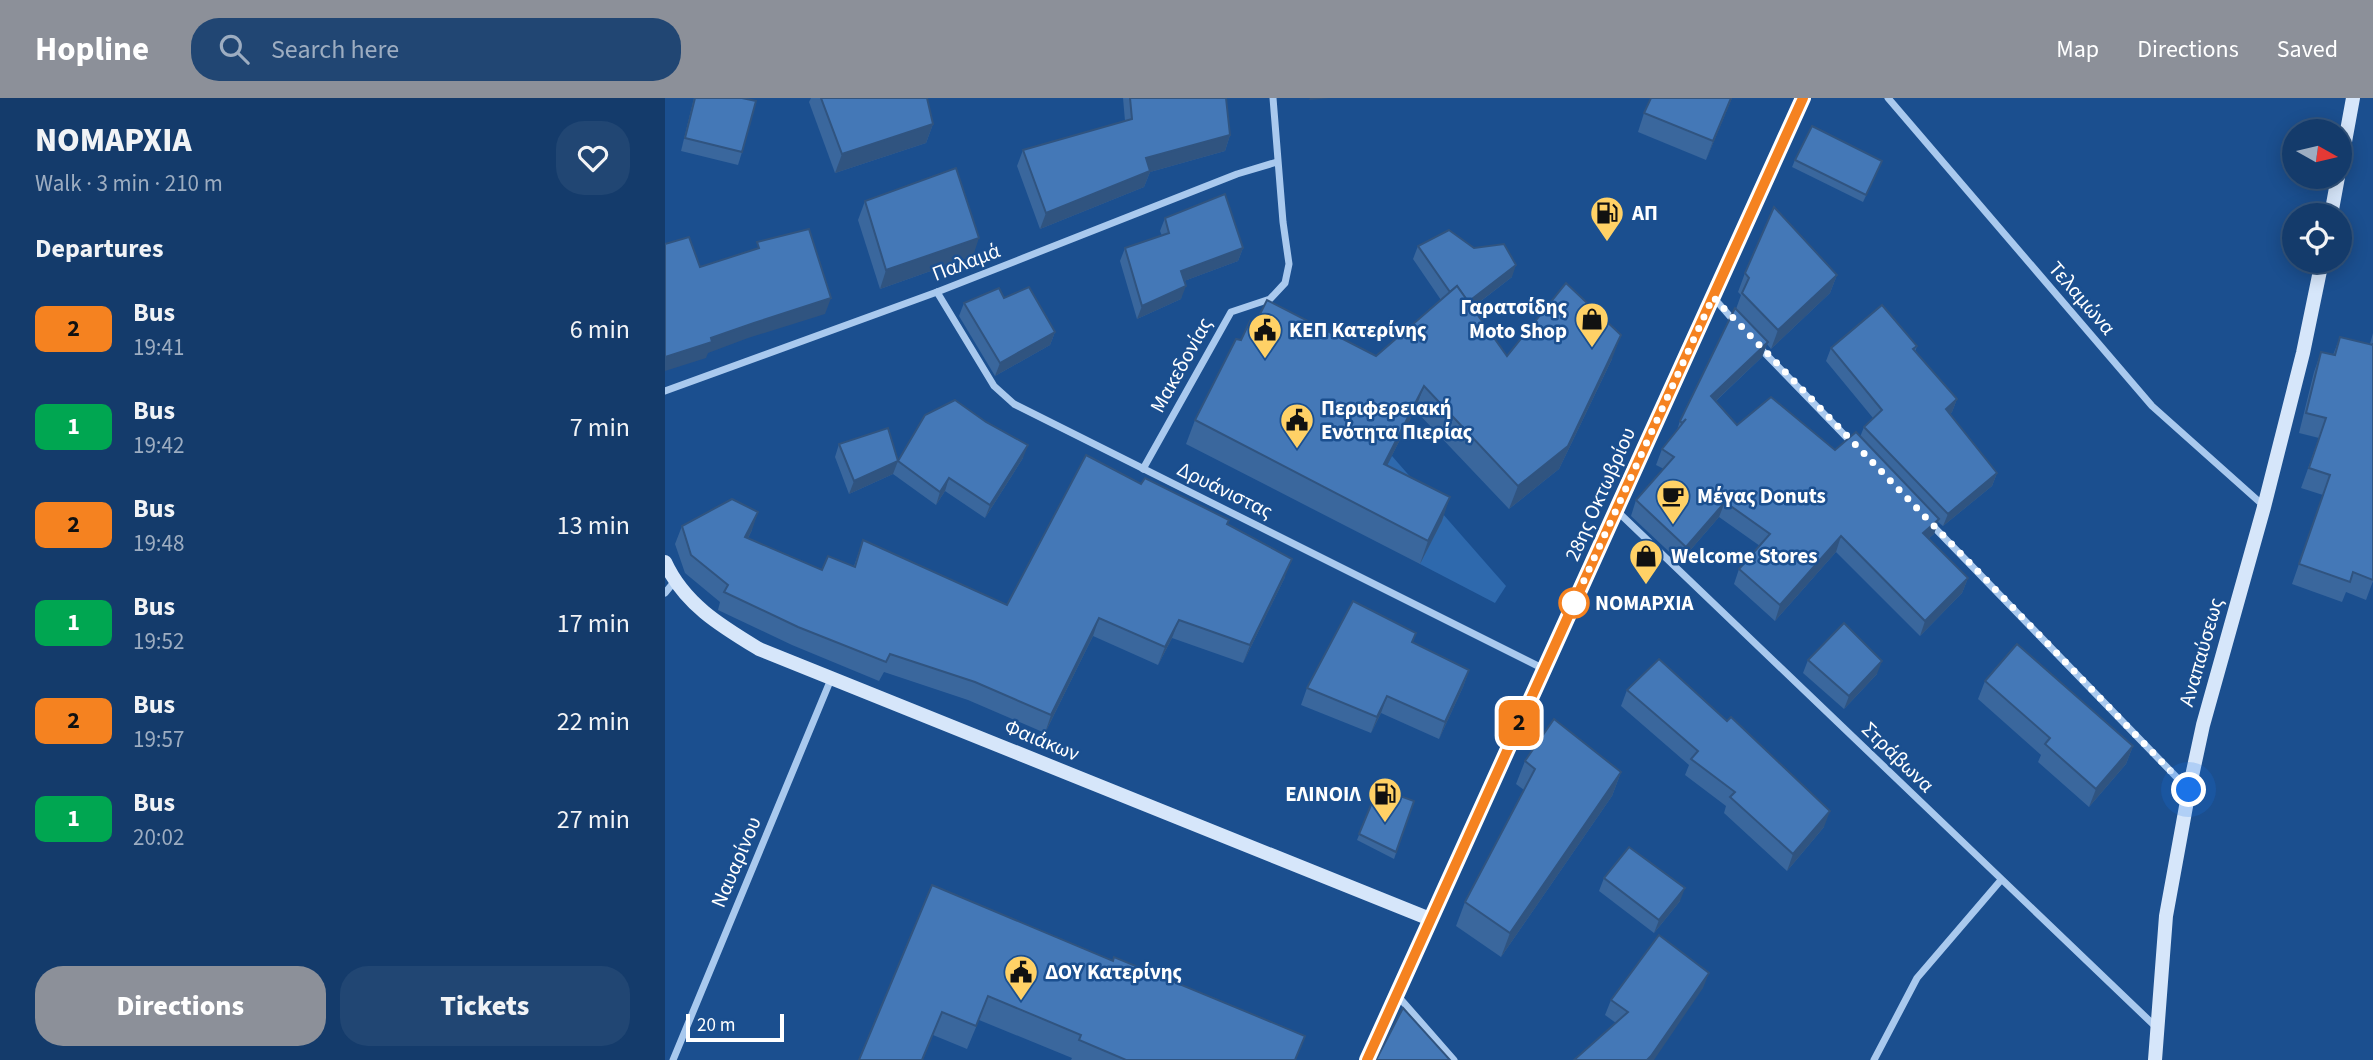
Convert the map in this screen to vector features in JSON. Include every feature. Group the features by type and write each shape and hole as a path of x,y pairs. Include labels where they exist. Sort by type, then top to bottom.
{"street":[{"name":"Μακεδονίας","path":"1143,469 1231,312 1270,299 1285,283 1289,264 1277,162 1273,98"},
{"name":"28ης Οκτωβρίου","path":"1367,1060 1803,98"},
{"name":"Τελαμώνα","path":"1888,98 2153,406 2264,507"},
{"path":"2349,119 2353,98"},
{"name":"Παλαμά","path":"665,391 937,292 1237,174 1277,162"},
{"name":"Αναπαύσεως","path":"2155,1060 2167,916 2189,790 2203,724 2264,507 2303,353 2320,273"},
{"name":"Δρυάνιστας","path":"937,292 994,386 1014,404 1544,668"},
{"path":"1713,297 1738,326"},
{"path":"1748,335 1863,454"},
{"name":"Στράβωνα","path":"1616,510 2157,1028"},
{"path":"1920,513 2189,790"},
{"name":"Φαιάκων","path":"665,562 669,588 712,621 759,649 1430,919"},
{"name":"Ναυαρίνου","path":"673,1060 832,678"},
{"path":"1874,1060 1917,978 2001,880"},
{"path":"1396,994 1413,1017 1454,1060"}],"shaded area":[{"path":"1392,456 1506,586 1495,603 1420,564 1376,487"}],"building":[{"path":"695,98 742,98 756,101 742,152 685,138"},
{"path":"821,98 927,98 933,124 842,154"},
{"path":"1130,98 1226,98 1230,135 1146,158 1150,171 1046,213 1023,150 1132,119"},
{"path":"1651,98 1731,98 1713,141 1644,113"},
{"path":"1812,126 1882,161 1866,195 1795,160"},
{"path":"956,168 979,238 886,270 865,201"},
{"path":"1225,194 1243,248 1181,271 1186,286 1142,306 1125,248 1169,233 1165,218"},
{"path":"1774,207 1837,275 1778,330 1742,293 1749,278 1745,273"},
{"path":"809,229 831,298 711,338 712,342 665,357 665,244 689,237 700,267 759,248 757,242"},
{"path":"1449,230 1474,248 1504,244 1516,265 1468,302 1457,286 1450,292 1418,246"},
{"path":"1566,283 1621,335 1568,446 1518,486 1424,386 1384,464 1450,497 1428,541 1195,420 1236,339 1241,340 1250,321 1255,324 1267,300 1376,356 1457,286 1507,356"},
{"path":"1029,287 1055,332 1000,363 964,303 999,288 1004,298"},
{"path":"1882,305 1917,346 1913,349 1957,399 1946,409 1997,473 1948,514 1864,427 1882,410 1831,348"},
{"path":"1735,308 1768,342 1711,396 1737,425 1771,397 1835,450 1856,432 1939,519 1923,533 1968,578 1925,621 1841,536 1780,605 1739,569 1770,534 1725,502 1686,547 1636,500 1674,457 1662,449 1686,419 1682,423 1680,421"},
{"path":"2340,337 2373,345 2373,580 2353,572 2350,582 2299,564 2330,475 2309,468 2326,418 2306,413 2321,352 2335,355"},
{"path":"955,400 986,422 1028,445 990,505 949,478 940,492 898,461 925,415"},
{"path":"888,428 898,461 854,481 839,444"},
{"path":"1086,455 1141,484 1145,478 1229,520 1227,524 1292,559 1250,645 1179,620 1165,647 1099,618 1051,715 975,682 890,654 886,662 798,627 724,592 728,585 691,555 682,526 732,499 758,512 745,537 822,570 828,556 855,567 863,540 1007,605"},
{"path":"1353,601 1416,633 1412,642 1469,670 1445,722 1387,696 1377,717 1307,688"},
{"path":"1844,623 1882,661 1849,696 1808,660"},
{"path":"2017,644 2133,746 2096,789 2045,744 2050,738 1985,681"},
{"path":"1659,659 1727,721 1731,717 1830,811 1793,854 1730,797 1735,792 1691,759 1698,751 1627,690"},
{"path":"1554,719 1621,772 1510,933 1465,902 1535,769 1525,761"},
{"name":"ΕΛΙΝΟΙΛ","path":"1378,788 1414,801 1396,852 1359,834"},
{"path":"1629,847 1685,888 1659,920 1604,878"},
{"name":"ΔΟΥ Κατερίνης","path":"932,885 1113,961 1114,957 1305,1036 1295,1060 1126,1060 1079,1040 1081,1035 988,996 976,1026 942,1012 922,1060 859,1060"},
{"path":"1659,935 1709,973 1647,1060 1574,1060 1628,1012 1611,1000"},
{"path":"1403,1008 1450,1060 1376,1060"}],"bus line":[{"name":"2","path":"1367,1060 1803,98"}],"place":[{"name":"ΑΠ","path":"1607,243"},
{"name":"Γαρατσίδης Moto Shop","path":"1592,349"},
{"name":"ΚΕΠ Κατερίνης","path":"1265,360"},
{"name":"Περιφερειακή Ενότητα Πιερίας","path":"1297,450"},
{"name":"Μέγας Donuts","path":"1673,526"},
{"name":"Welcome Stores","path":"1646,586"},
{"name":"ΝΟΜΑΡΧΙΑ","path":"1574,603"},
{"name":"ΕΛΙΝΟΙΛ","path":"1385,824"},
{"name":"ΔΟΥ Κατερίνης","path":"1021,1002"}],"route":[{"path":"1574,603 1571,609 1713,297 2189,790"}]}
